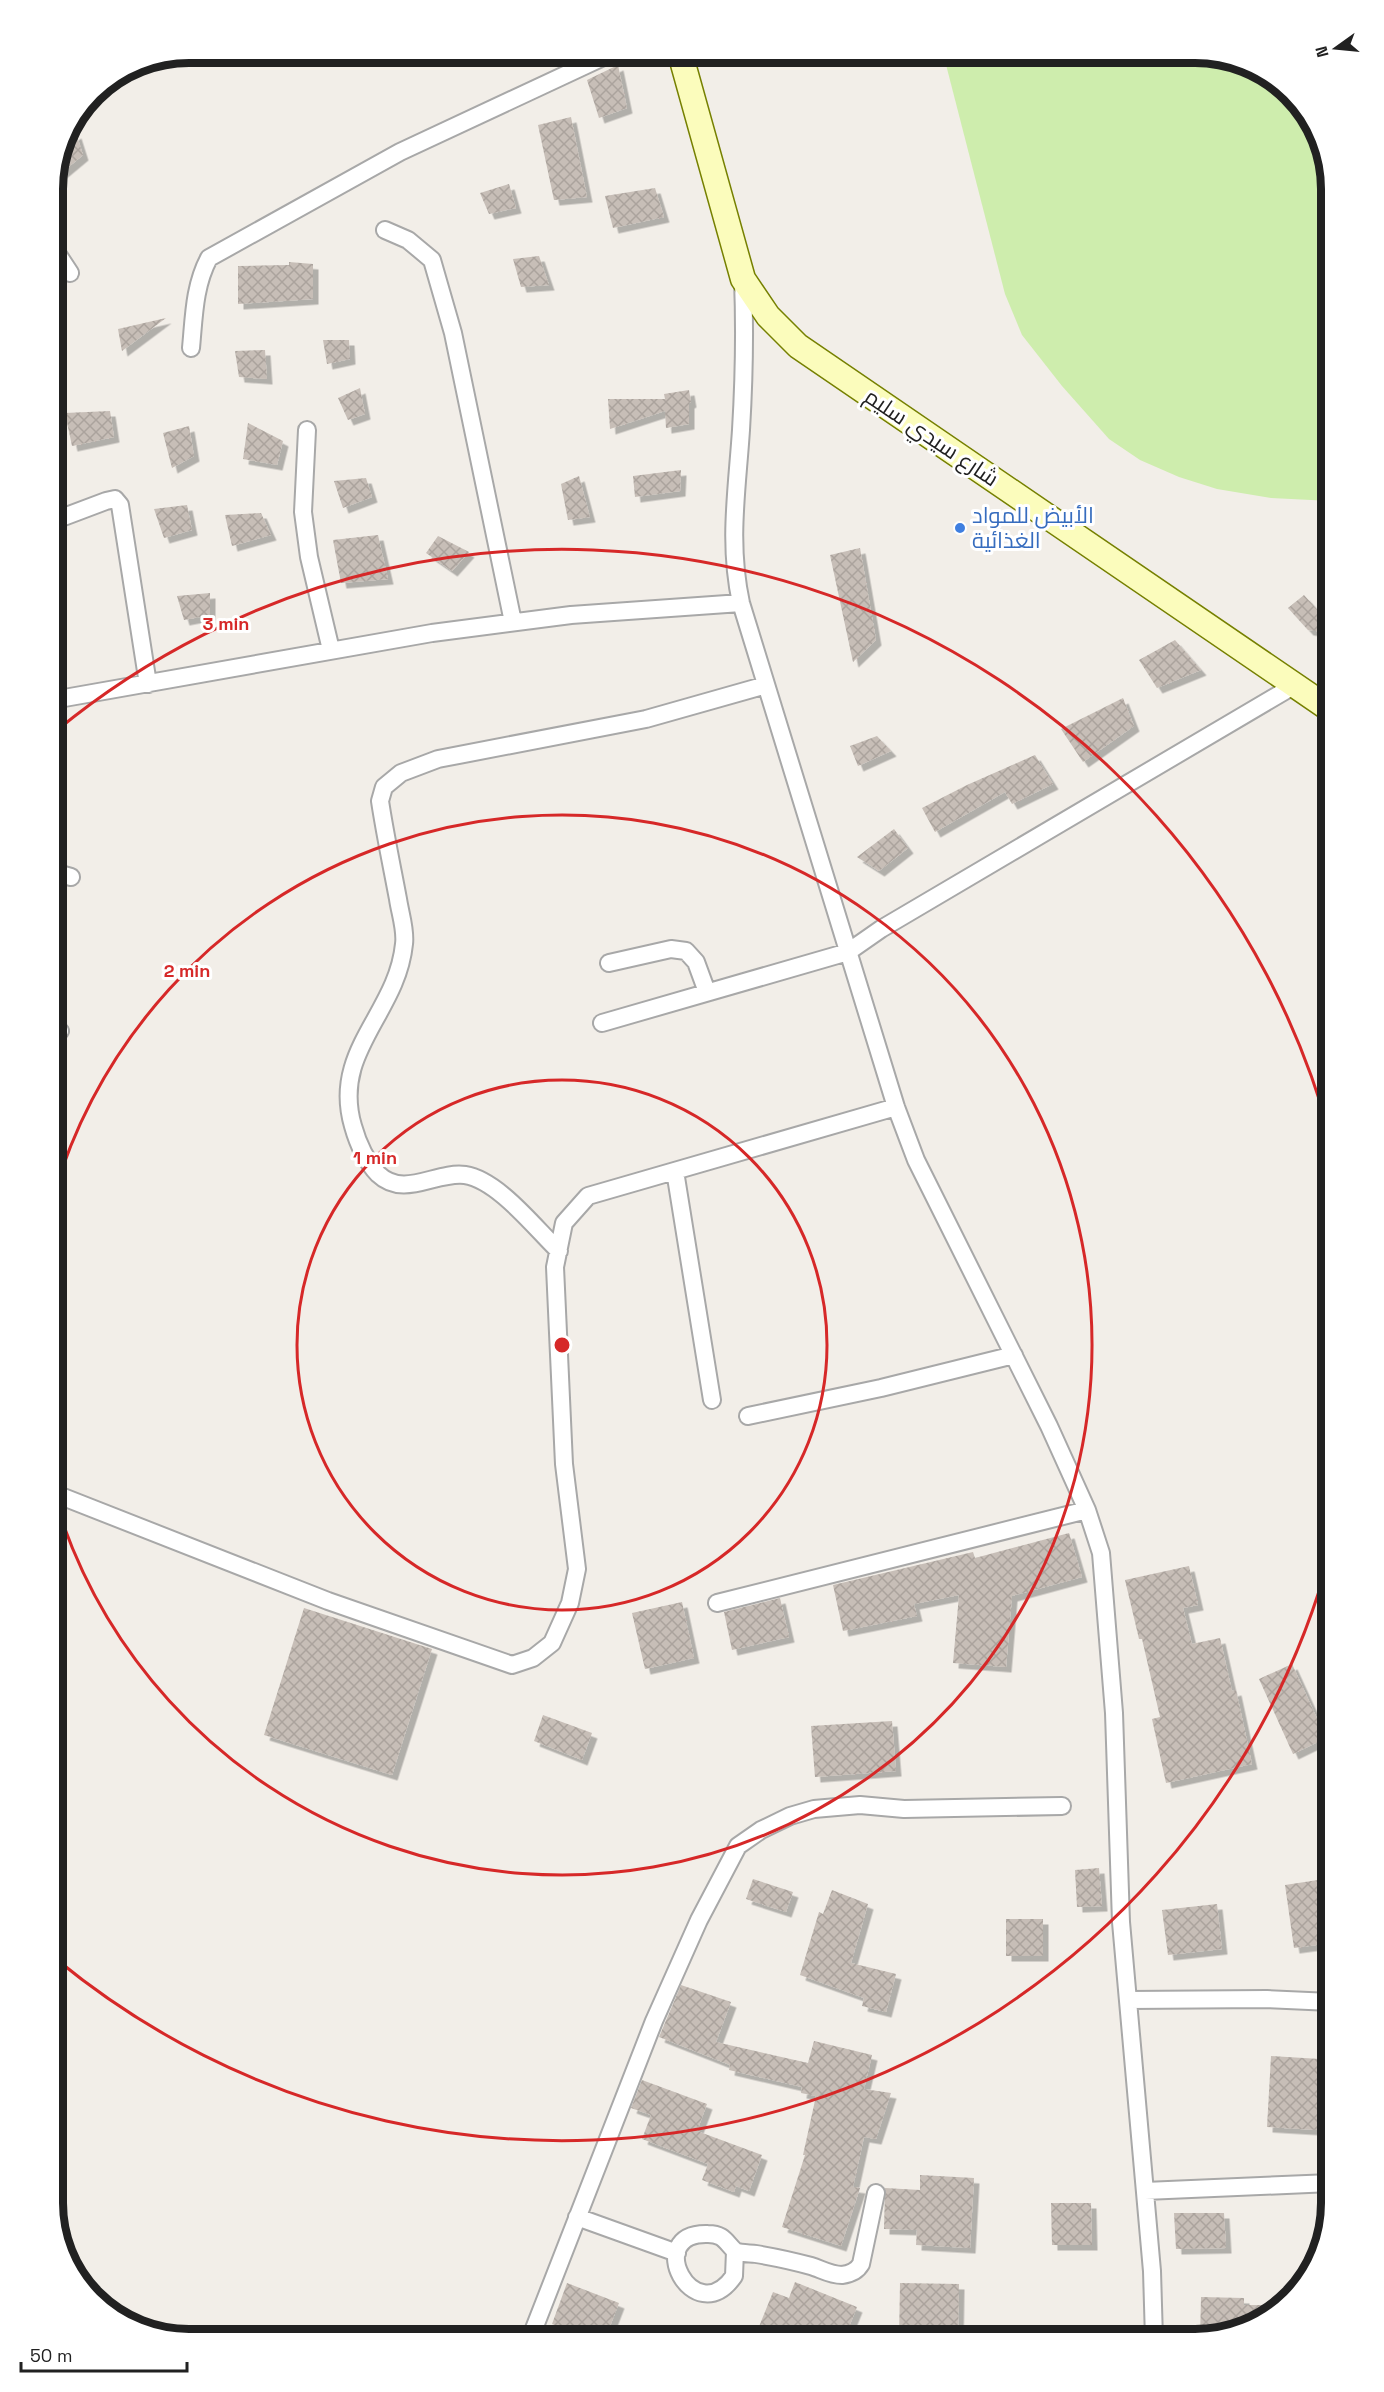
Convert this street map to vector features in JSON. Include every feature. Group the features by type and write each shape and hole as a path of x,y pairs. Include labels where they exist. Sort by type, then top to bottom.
{"main road":[{"name":"شارع سيدي سليم","path":"683,63 743,279 768,316 798,346 1321,702"}],"street":[{"path":"191,348 200,273 208,258 400,152 591,63"},
{"path":"385,230 408,240 432,260 453,333 513,622"},
{"path":"63,262 70,273"},
{"path":"743,279 745,363 734,534 734,568 741,603 896,1107 916,1160 1014,1355 1087,1510 1101,1553 1106,1600 1121,1922 1145,2190 1153,2329"},
{"path":"307,430 303,512 309,557 331,650"},
{"path":"63,517 115,499 120,505 148,684"},
{"path":"63,698 331,650 513,622 571,615 741,603"},
{"path":"558,1251 492,1186 464,1175 400,1185 378,1174 360,1149 350,1117 349,1076 354,1059 392,990 405,941 380,801 384,787 400,773 438,759 646,718 766,685"},
{"path":"602,1023 848,952 881,929 1296,685"},
{"path":"63,875 71,877"},
{"path":"609,963 671,949 686,951 696,962 707,992"},
{"path":"63,1497 328,1601 512,1665 533,1658 552,1643 570,1603 577,1569 564,1464 555,1267 564,1223 588,1196 896,1107"},
{"path":"675,1171 712,1400"},
{"path":"748,1416 880,1388 1014,1355"},
{"path":"717,1603 1087,1510"},
{"path":"534,2329 654,2021 699,1920 738,1846 780,1821 814,1809 860,1805 904,1809 1062,1806"},
{"path":"1128,2000 1321,2002"},
{"path":"1145,2190 1321,2182"},
{"path":"735,2251 734,2276 723,2287 706,2292 694,2290 680,2279 676,2267 677,2253 688,2239 707,2233 723,2237 735,2251 811,2266 834,2274 852,2272 861,2264 876,2193"},
{"path":"578,2217 677,2253"}],"green space":[{"path":"946,63 1203,63 1236,70 1265,84 1290,106 1300,119 1308,133 1319,164 1321,189 1321,500 1271,498 1217,489 1179,477 1140,460 1109,439 1062,386 1022,335 1005,294"}],"building":[{"path":"618,65 627,108 599,118 587,80"},
{"path":"571,117 587,197 554,200 538,125"},
{"path":"76,133 83,155 64,171"},
{"path":"509,184 516,208 489,214 480,193"},
{"path":"655,188 664,217 613,228 605,196"},
{"path":"539,256 549,285 521,287 513,259"},
{"path":"289,262 313,264 313,299 238,304 238,266 289,265"},
{"path":"166,318 122,351 118,329"},
{"path":"323,340 349,340 350,359 327,364"},
{"path":"265,350 267,379 239,377 235,351"},
{"path":"360,388 365,414 348,420 338,398"},
{"path":"689,390 691,402 689,403 689,424 666,428 665,411 610,429 608,399 665,399 664,394"},
{"path":"110,411 114,437 72,446 65,413"},
{"path":"248,423 283,441 277,465 243,459"},
{"path":"189,426 194,456 172,468 163,433"},
{"path":"681,470 680,491 635,497 633,476"},
{"path":"579,476 590,517 568,520 561,484"},
{"path":"366,478 372,497 343,508 334,481"},
{"path":"187,505 192,530 164,538 154,509"},
{"path":"261,513 271,535 232,546 225,515"},
{"path":"378,535 388,579 341,583 333,540"},
{"path":"438,536 469,552 452,571 426,553"},
{"path":"860,548 876,640 853,662 830,555"},
{"path":"210,593 210,615 184,620 177,596"},
{"path":"1304,595 1321,614 1321,632 1308,630 1288,608"},
{"path":"1175,640 1201,670 1157,688 1139,660"},
{"path":"1123,698 1134,726 1083,762 1061,729"},
{"path":"877,736 891,751 858,766 850,746"},
{"path":"1035,755 1053,784 1012,804 1005,792 935,832 922,808"},
{"path":"894,829 908,848 879,871 857,857"},
{"path":"1069,1533 1082,1577 1012,1596 1006,1667 953,1663 959,1595 914,1604 917,1616 843,1631 833,1585 973,1552 975,1558"},
{"path":"1189,1566 1198,1605 1183,1608 1192,1644 1220,1638 1232,1691 1236,1690 1252,1764 1166,1783 1152,1719 1160,1717 1142,1639 1139,1639 1125,1580"},
{"path":"780,1598 789,1637 732,1650 724,1612"},
{"path":"682,1602 694,1658 645,1669 632,1613"},
{"path":"304,1608 432,1649 392,1775 264,1735"},
{"path":"1292,1664 1321,1727 1321,1740 1293,1754 1259,1679"},
{"path":"543,1715 592,1733 582,1760 534,1741"},
{"path":"892,1721 896,1771 815,1777 811,1726"},
{"path":"1099,1868 1102,1906 1077,1907 1075,1870"},
{"path":"753,1879 793,1892 786,1912 746,1899"},
{"path":"1321,1880 1321,1944 1294,1948 1285,1885"},
{"path":"832,1890 868,1904 851,1963 896,1974 886,2012 862,2006 864,1998 800,1975 819,1912 823,1914"},
{"path":"1217,1904 1222,1949 1168,1955 1162,1910"},
{"path":"1006,1919 1043,1919 1043,1956 1006,1956"},
{"path":"681,1985 731,2002 716,2042 808,2063 814,2041 872,2055 864,2089 891,2093 876,2139 864,2137 853,2187 860,2188 841,2246 782,2227 805,2155 803,2155 816,2096 801,2093 802,2087 729,2070 730,2065 659,2037"},
{"path":"1271,2056 1320,2059 1317,2130 1267,2127"},
{"path":"642,2080 707,2104 697,2131 762,2155 749,2191 736,2186 734,2192 702,2180 708,2164 642,2139 651,2115 631,2108"},
{"path":"920,2175 974,2178 970,2248 916,2245 917,2230 884,2229 885,2188 920,2190"},
{"path":"1051,2203 1091,2203 1092,2245 1052,2245"},
{"path":"1174,2213 1224,2213 1226,2248 1176,2249"},
{"path":"795,2282 857,2307 848,2329 758,2329 773,2292 789,2298"},
{"path":"567,2283 619,2303 609,2329 565,2329 552,2324"},
{"path":"900,2283 959,2284 958,2329 899,2329"},
{"path":"1201,2297 1244,2298 1244,2305 1269,2305 1236,2322 1220,2327 1200,2329"}],"place":[{"name":"الأبيض للمواد الغذائية","path":"960,528"}]}
